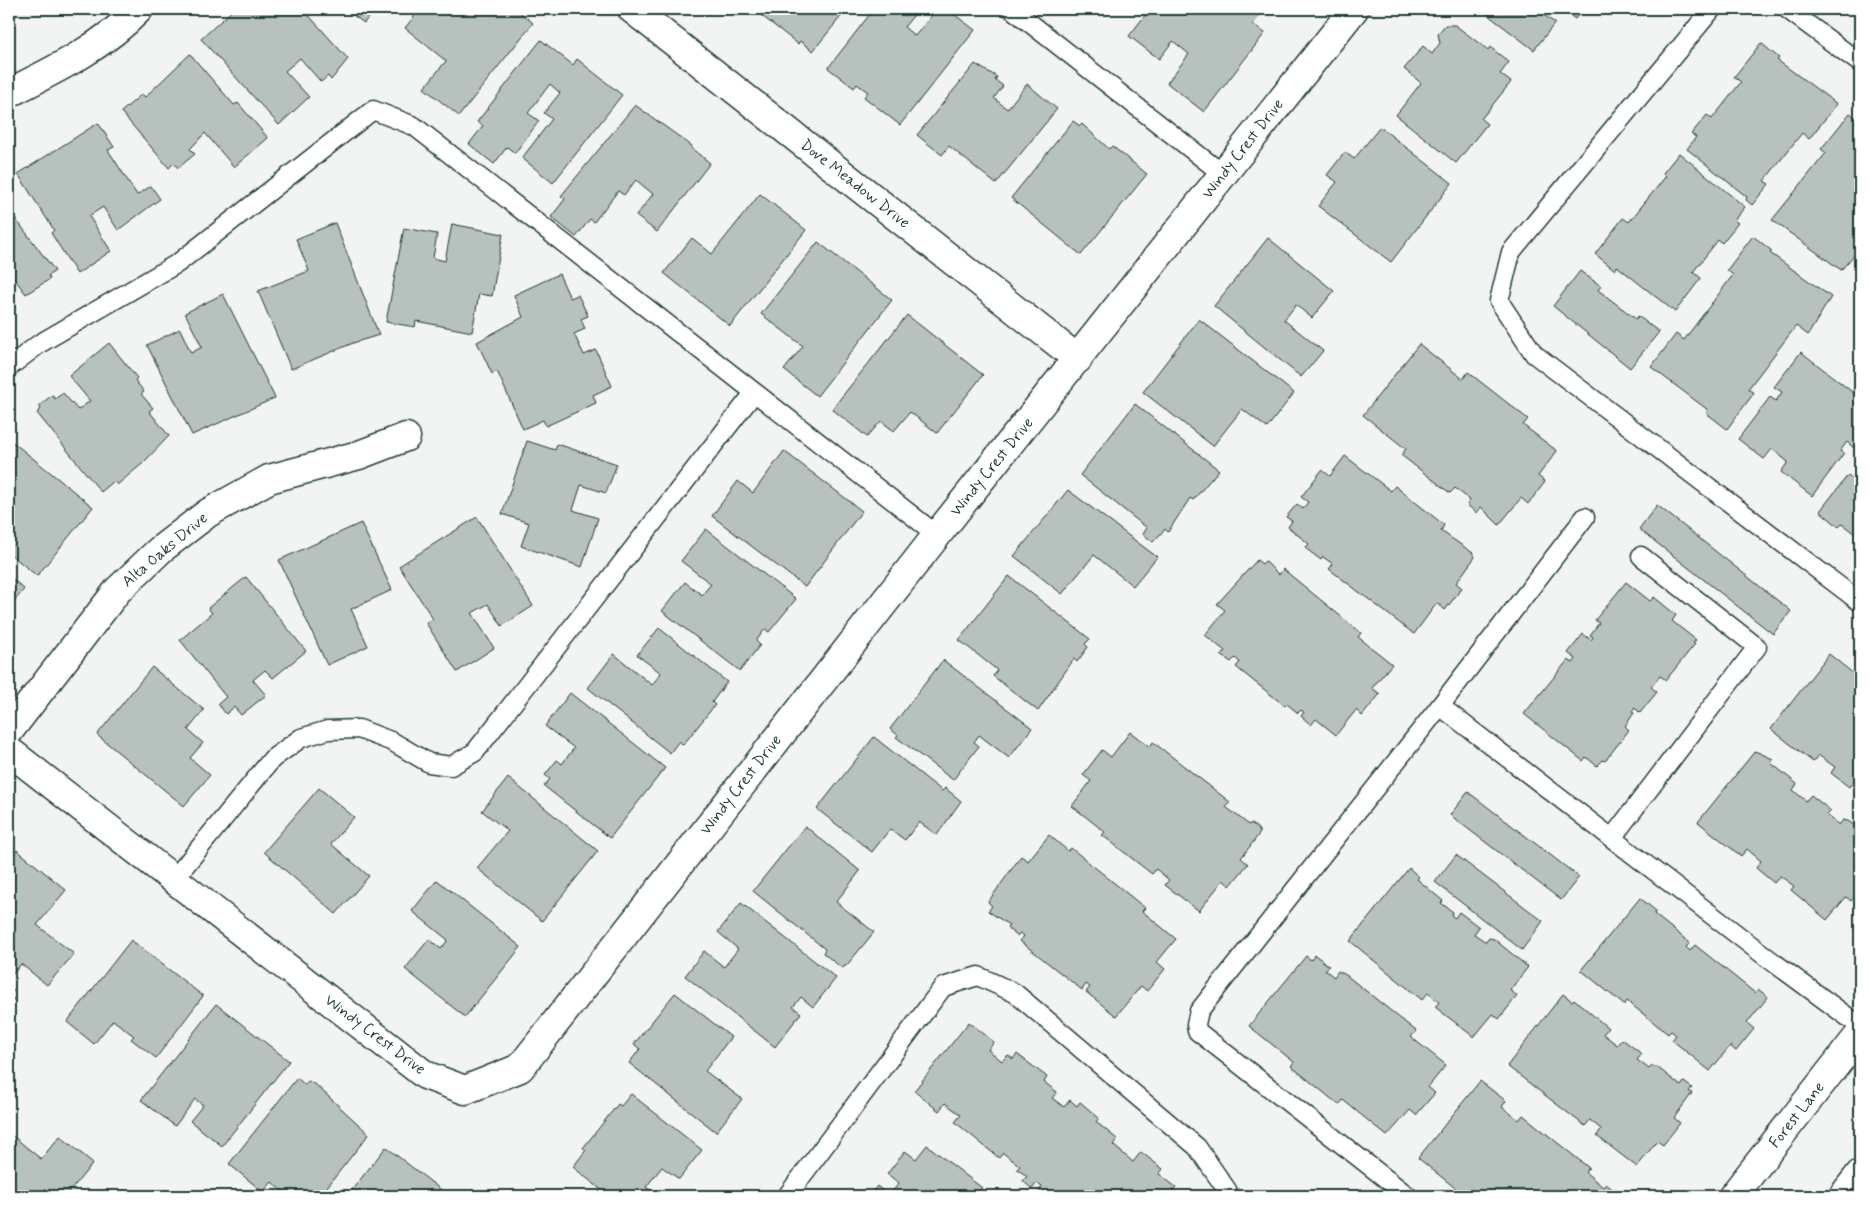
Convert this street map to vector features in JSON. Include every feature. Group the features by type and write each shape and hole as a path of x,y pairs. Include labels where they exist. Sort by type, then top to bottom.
{"street":[{"path":"9,93 61,67 124,24 139,9"},
{"name":"Dove Meadow Drive","path":"632,9 1078,359"},
{"name":"Windy Crest Drive","path":"9,750 425,1075 465,1090 520,1068 937,536 1354,9"},
{"name":"Alta Oaks Drive","path":"9,731 118,590 160,550 208,513 269,479 359,455 406,437"},
{"name":"Forest Lane","path":"1733,1196 1860,1034"},
{"path":"1842,1196 1860,1174"}],"lane":[{"path":"1012,9 1224,175"},
{"path":"1712,9 1511,252 1499,301 1534,354 1860,602"},
{"path":"1787,9 1860,63"},
{"path":"9,367 39,344 178,263 373,110 414,126 937,536"},
{"path":"174,879 272,759 301,738 328,730 359,729 393,742 429,763 451,766 475,752 754,393"},
{"path":"1408,1196 1197,1031 1196,1024 1199,1011 1440,706 1585,517"},
{"path":"1612,838 1757,647 1641,556"},
{"path":"1440,706 1765,956 1860,1026"},
{"path":"787,1196 943,987 978,976 1015,993 1196,1147 1227,1190 1223,1196"}],"building":[{"path":"234,9 303,9 348,59 331,80 328,76 321,82 300,58 285,71 309,97 279,125 201,39"},
{"path":"345,9 375,9 364,23"},
{"path":"420,9 516,9 533,23 459,116 424,88 446,61 405,28"},
{"path":"753,9 847,9 813,51 800,41 798,44"},
{"path":"874,9 919,9 904,27 915,36 937,9 947,9 975,30 900,125 864,97 868,92 857,84 854,88 828,68"},
{"path":"1150,9 1250,9 1259,16 1253,24 1265,33 1204,112 1167,83 1189,54 1173,41 1159,59 1129,36"},
{"path":"1480,9 1551,9 1545,16 1555,23 1534,50"},
{"path":"1561,9 1583,9 1575,19"},
{"path":"1445,25 1455,25 1488,50 1490,47 1509,62 1500,74 1511,82 1481,119 1487,124 1456,163 1396,115 1421,83 1404,69 1423,46 1432,54 1440,43 1438,34"},
{"path":"541,40 573,65 577,59 622,95 553,183 522,158 552,119 544,113 560,93 550,84 528,113 539,121 515,153 507,147 494,164 469,144 483,126 477,122"},
{"path":"1761,43 1779,58 1777,60 1837,104 1809,139 1802,133 1764,181 1769,184 1752,205 1746,200 1747,197 1687,149 1696,137 1691,134 1707,115 1712,119 1741,82 1734,77"},
{"path":"190,54 234,105 238,103 268,138 234,167 205,133 190,149 195,154 178,168 174,163 169,168 121,112 142,94 145,97"},
{"path":"975,64 997,77 995,80 1003,86 994,98 1007,109 1027,84 1057,109 996,184 949,146 942,155 917,135"},
{"path":"635,105 692,146 691,148 710,163 657,232 636,216 653,194 636,180 624,195 618,191 594,222 590,219 576,237 551,217 565,199 561,196"},
{"path":"1850,113 1860,121 1860,248 1841,270 1772,220 1826,153 1821,149"},
{"path":"1073,121 1080,126 1082,124 1109,149 1112,146 1147,174 1081,255 1011,198"},
{"path":"98,123 114,147 108,150 137,195 151,186 160,199 118,230 103,207 89,216 111,251 77,274 51,233 54,230 18,174"},
{"path":"1380,127 1452,183 1391,262 1318,206 1337,182 1327,175 1345,152 1354,159"},
{"path":"1679,153 1745,207 1734,220 1738,223 1722,243 1718,240 1693,272 1701,278 1675,312 1617,266 1615,270 1595,254 1623,218 1629,222 1666,176 1663,173"},
{"path":"760,194 806,230 730,326 664,273 692,238 712,254"},
{"path":"9,210 55,271 48,276 50,279 26,294 13,277 9,280"},
{"path":"335,223 379,335 353,343 291,369 258,291 309,271 296,239"},
{"path":"452,224 503,234 492,296 479,294 472,332 416,321 415,327 386,322 404,228 437,234 433,258 445,261"},
{"path":"1753,236 1772,251 1770,253 1831,297 1808,335 1796,326 1748,389 1754,393 1727,429 1706,413 1708,410 1651,367 1676,334 1684,340 1733,275 1727,270"},
{"path":"1268,238 1334,291 1312,318 1296,305 1284,320 1323,351 1301,377 1214,306"},
{"path":"818,242 892,300 817,396 784,370 803,346 761,314"},
{"path":"1580,271 1601,286 1598,290 1636,319 1638,316 1659,332 1630,368 1553,306"},
{"path":"559,274 570,298 578,295 588,316 581,319 585,329 574,334 584,355 596,350 612,386 593,395 596,403 546,426 543,420 523,429 497,371 492,374 477,342 523,317 514,295"},
{"path":"223,294 275,398 192,435 147,345 180,329 191,353 202,347 185,313"},
{"path":"9,299 15,307 9,311"},
{"path":"907,315 983,375 937,433 910,412 894,431 881,421 867,437 832,409"},
{"path":"1199,319 1294,393 1267,428 1242,409 1213,446 1143,392"},
{"path":"109,343 137,378 135,380 144,392 141,394 153,408 149,411 169,436 142,464 117,485 114,481 101,492 37,413 41,409 39,406 52,395 55,399 63,393 78,410 90,401 69,376"},
{"path":"1419,344 1463,379 1468,372 1528,419 1523,425 1557,451 1538,476 1545,482 1528,504 1521,498 1499,525 1481,507 1477,513 1467,505 1470,500 1455,488 1450,493 1401,455 1406,449 1363,415"},
{"path":"1801,352 1860,398 1860,440 1854,448 1847,442 1840,451 1844,453 1812,496 1781,472 1788,462 1772,449 1764,459 1738,439 1770,397 1776,401 1782,392 1774,387"},
{"path":"1135,404 1219,470 1193,500 1190,498 1168,532 1165,529 1153,542 1143,534 1147,528 1080,475"},
{"path":"9,439 93,507 37,576 9,553"},
{"path":"527,441 555,450 557,444 617,464 606,493 581,485 573,510 598,518 582,567 521,546 529,523 502,514"},
{"path":"784,451 862,511 805,587 712,516 738,481 753,493"},
{"path":"1345,456 1391,491 1395,486 1444,525 1441,531 1473,553 1475,557 1456,583 1462,588 1445,610 1437,603 1414,634 1329,569 1333,564 1323,557 1321,560 1305,548 1309,544 1288,527 1292,521 1286,517 1297,504 1303,509 1308,502 1301,497 1322,470 1330,476"},
{"path":"1848,475 1855,481 1860,475 1860,538 1842,524 1839,527 1820,511"},
{"path":"1068,490 1157,557 1133,586 1094,555 1062,594 1014,556"},
{"path":"1657,505 1791,611 1773,634 1639,529"},
{"path":"477,517 533,606 502,626 488,604 472,613 494,648 457,672 426,623 433,619 399,566"},
{"path":"361,523 392,590 351,609 368,646 327,665 279,560"},
{"path":"706,529 796,599 769,632 765,629 756,641 760,645 740,671 662,611 685,582 702,595 711,584 681,561"},
{"path":"1257,560 1262,564 1265,561 1279,575 1283,569 1361,633 1358,637 1392,664 1372,688 1380,694 1362,716 1356,710 1336,735 1316,719 1311,725 1301,716 1304,712 1301,710 1298,713 1287,704 1285,706 1236,667 1240,662 1235,658 1231,662 1221,655 1225,651 1205,635 1225,610 1217,604"},
{"path":"9,576 24,589 9,608"},
{"path":"1009,576 1090,639 1085,644 1088,647 1077,662 1074,659 1038,711 993,676 997,670 959,640"},
{"path":"246,577 306,651 273,678 265,670 253,680 266,695 241,715 234,707 226,714 218,704 226,697 180,640 212,613 208,608"},
{"path":"1626,582 1650,601 1654,597 1676,615 1672,621 1696,640 1693,643 1695,644 1666,680 1660,676 1651,687 1657,692 1640,713 1635,708 1632,712 1634,713 1625,726 1629,730 1605,761 1603,760 1597,766 1586,757 1583,761 1524,714 1568,660 1573,663 1576,659 1568,653 1583,634 1591,640 1593,637 1590,635 1599,623 1595,620"},
{"path":"659,628 727,682 712,702 715,705 683,745 679,741 670,753 588,688 614,654 652,685 661,673 637,655"},
{"path":"1829,654 1860,679 1860,786 1854,781 1849,787 1831,773 1835,767 1818,755 1813,762 1771,729"},
{"path":"943,660 1032,728 1009,758 979,735 974,742 979,746 953,780 896,737 898,735 890,729"},
{"path":"152,667 204,710 188,730 203,743 190,758 210,775 184,806 97,735"},
{"path":"570,693 665,768 610,838 544,786 550,779 545,775 557,760 562,764 574,748 545,726"},
{"path":"1130,732 1150,747 1153,742 1230,802 1226,807 1249,825 1251,823 1260,833 1241,858 1248,864 1230,886 1223,880 1199,911 1165,885 1169,880 1156,869 1152,874 1102,835 1105,832 1072,806 1091,781 1083,775 1102,750 1111,757"},
{"path":"874,737 942,791 945,788 961,801 937,835 919,822 905,840 890,829 872,852 817,809"},
{"path":"1755,751 1773,759 1771,763 1797,784 1793,790 1806,801 1811,795 1831,811 1827,815 1839,825 1843,820 1860,829 1860,891 1851,901 1846,897 1827,920 1791,890 1794,886 1780,876 1774,883 1756,868 1761,861 1747,849 1741,856 1698,822"},
{"path":"508,778 598,851 542,921 477,868 508,831 482,811"},
{"path":"319,788 354,817 331,844 369,876 336,914 264,852"},
{"path":"1468,792 1579,877 1561,900 1450,815"},
{"path":"805,826 860,871 836,902 874,932 847,965 842,968 823,953 825,949 753,891"},
{"path":"1049,835 1068,851 1071,848 1145,908 1142,911 1176,939 1157,962 1165,969 1147,991 1141,986 1116,1016 1086,992 1090,987 1086,984 1082,990 1020,941 1024,936 1020,933 1017,936 1007,928 1009,925 988,911 992,906 988,902 1021,856 1028,861"},
{"path":"17,850 66,890 37,925 74,954 47,985 21,964 14,973 9,969 9,860"},
{"path":"1456,855 1543,921 1522,950 1435,882"},
{"path":"1409,868 1419,877 1417,879 1443,901 1441,903 1453,912 1451,915 1455,918 1459,912 1479,927 1474,934 1486,942 1489,938 1494,939 1528,967 1510,990 1517,996 1499,1019 1493,1014 1474,1037 1435,1007 1439,1002 1428,993 1422,1000 1350,941"},
{"path":"437,880 521,947 465,1017 405,969 429,939 441,949 448,940 412,911"},
{"path":"1640,898 1656,911 1654,914 1690,943 1686,947 1690,951 1695,945 1755,993 1758,989 1768,997 1747,1023 1754,1029 1736,1051 1730,1046 1710,1071 1672,1040 1676,1035 1671,1031 1668,1034 1627,1001 1624,1005 1581,970"},
{"path":"741,903 836,978 813,1007 801,997 793,1007 801,1013 775,1047 685,976 704,951 724,967 738,949 718,932"},
{"path":"131,940 203,996 156,1058 131,1039 134,1036 113,1020 94,1044 67,1022"},
{"path":"1315,955 1329,966 1325,970 1334,977 1338,971 1346,975 1416,1031 1411,1037 1446,1065 1428,1087 1435,1093 1416,1115 1410,1110 1387,1136 1343,1100 1339,1105 1291,1066 1294,1062 1249,1026 1306,956 1311,960"},
{"path":"9,986 14,990 10,996 14,999 9,1006"},
{"path":"675,993 731,1037 705,1071 742,1099 716,1132 629,1063 640,1049 634,1044"},
{"path":"1563,994 1572,1001 1574,999 1608,1028 1603,1034 1617,1045 1622,1039 1642,1054 1637,1060 1649,1069 1652,1066 1657,1067 1681,1086 1684,1082 1692,1088 1689,1091 1692,1093 1674,1118 1680,1123 1663,1145 1657,1141 1637,1167 1597,1136 1601,1129 1590,1120 1585,1126 1507,1066"},
{"path":"216,1004 289,1061 222,1146 190,1121 203,1105 195,1099 175,1126 141,1100"},
{"path":"969,1022 994,1042 988,1050 1002,1061 1008,1055 1013,1059 1017,1054 1047,1077 1044,1082 1057,1092 1052,1098 1064,1107 1070,1100 1077,1106 1080,1102 1099,1118 1096,1122 1117,1139 1113,1145 1133,1162 1141,1152 1163,1169 1159,1174 1176,1187 1168,1196 1045,1196 1039,1191 1042,1187 1037,1183 1032,1189 1023,1181 1027,1176 1017,1169 1020,1166 1003,1153 999,1158 955,1122 961,1115 945,1103 939,1111 914,1091"},
{"path":"297,1078 305,1085 308,1081 316,1085 369,1134 320,1196 287,1196 272,1182 263,1192 229,1164"},
{"path":"1480,1081 1506,1101 1502,1107 1519,1120 1523,1115 1589,1168 1585,1172 1603,1187 1606,1184 1616,1192 1613,1196 1465,1196 1418,1158"},
{"path":"631,1094 702,1150 679,1179 662,1167 646,1187 656,1194 654,1196 609,1196 573,1167 586,1150 583,1148 618,1104 621,1106"},
{"path":"9,1133 41,1159 60,1136 93,1163 66,1196 9,1196"},
{"path":"927,1145 982,1188 975,1196 889,1196 899,1183 887,1174 905,1151 916,1159"},
{"path":"386,1147 449,1196 347,1196"},
{"path":"877,1186 889,1196 869,1196"},
{"path":"571,1193 572,1196 554,1196"}]}
